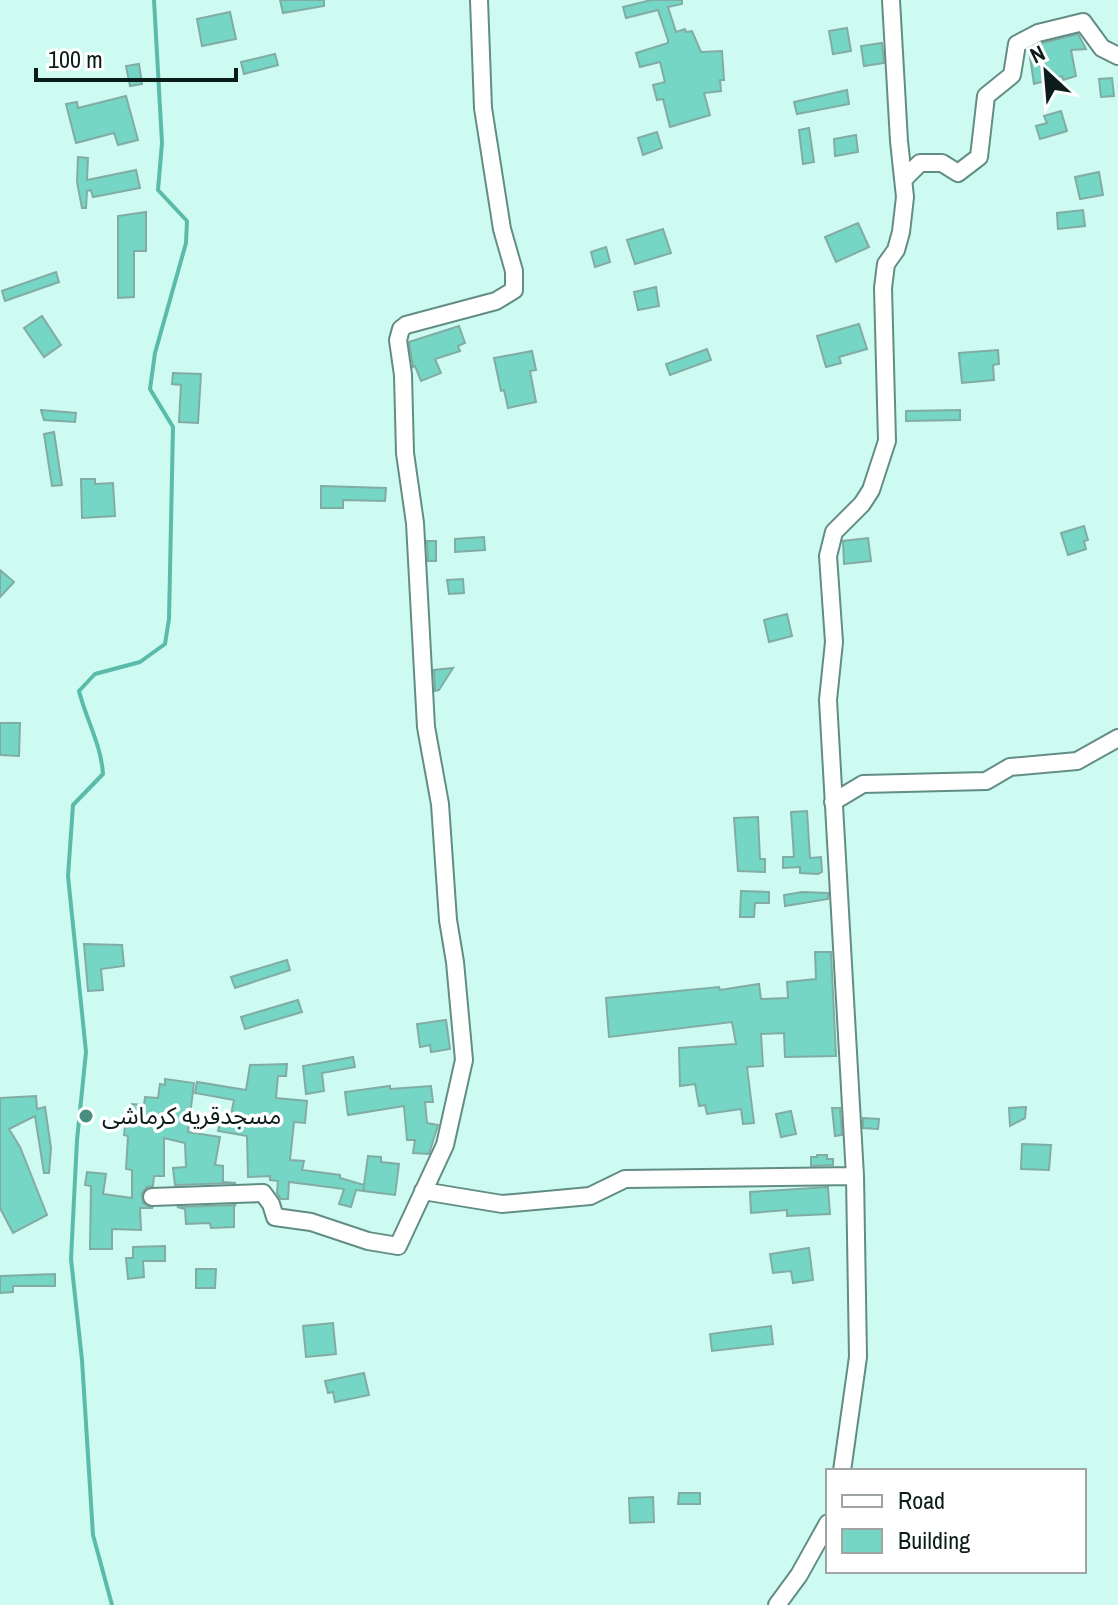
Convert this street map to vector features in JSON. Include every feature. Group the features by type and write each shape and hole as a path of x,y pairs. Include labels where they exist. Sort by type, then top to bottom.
{"street":[{"path":"152,1197 263,1193 275,1217 311,1222 368,1241 398,1246 445,1145 464,1060 448,920 440,804 426,727 415,523 405,453 403,375 398,340 401,329 406,325 496,301 514,290 514,271 502,229 483,108 479,0"},
{"path":"842,1469 858,1357 855,1176 828,700 834,642 828,556 834,532 862,504 871,490 887,441 883,288 886,264 896,250 901,232 905,197 891,0"},
{"path":"904,179 920,163 942,163 958,173 979,157 986,96 1012,75 1017,44 1038,33 1083,22 1102,48 1118,56"},
{"path":"833,802 863,784 986,781 1010,767 1077,761 1118,738"},
{"path":"423,1191 502,1204 590,1196 625,1179 855,1176"},
{"path":"777,1605 799,1575 826,1527"}],"building":[{"path":"280,0 324,0 324,6 283,13"},
{"path":"651,0 682,0 682,4 668,7 676,32 685,29 686,32 692,31 701,52 722,51 724,80 720,80 721,91 704,93 710,115 670,127 663,99 657,100 653,85 665,82 660,62 640,67 636,53 668,43 658,10 626,18 623,7"},
{"path":"230,12 236,39 202,46 197,19"},
{"path":"847,28 851,51 833,54 829,31"},
{"path":"1078,34 1086,49 1071,50 1076,76 1063,80 1062,76 1034,84 1029,50 1042,43"},
{"path":"882,43 884,63 864,66 861,46"},
{"path":"275,54 278,65 244,74 241,62"},
{"path":"139,64 142,84 130,86 126,66"},
{"path":"1112,78 1114,96 1101,97 1099,79"},
{"path":"847,90 849,104 797,114 794,102"},
{"path":"126,96 138,140 118,145 114,133 76,143 66,104 77,102 78,108"},
{"path":"1061,111 1067,131 1040,139 1036,126 1047,123 1044,116"},
{"path":"809,128 814,162 803,164 799,130"},
{"path":"657,132 662,148 643,155 638,138"},
{"path":"856,135 858,152 835,156 834,139"},
{"path":"78,157 88,158 87,180 136,170 140,188 93,197 91,190 87,191 86,208 82,208 77,182"},
{"path":"1099,172 1103,195 1080,199 1075,177"},
{"path":"1083,210 1085,226 1058,229 1057,213"},
{"path":"146,212 146,251 134,251 134,297 118,298 118,216"},
{"path":"858,223 869,247 836,262 825,237"},
{"path":"663,229 671,253 635,264 627,240"},
{"path":"606,247 610,262 595,267 591,252"},
{"path":"56,272 59,282 5,301 2,291"},
{"path":"656,287 659,306 638,310 634,292"},
{"path":"42,316 61,345 44,357 24,328"},
{"path":"859,324 867,349 839,357 841,363 826,367 817,336"},
{"path":"459,326 465,343 458,346 460,351 435,359 441,373 421,381 413,367 409,342"},
{"path":"707,349 711,360 670,375 666,364"},
{"path":"998,350 999,364 993,365 994,380 962,383 959,353"},
{"path":"532,351 536,370 530,371 536,402 508,408 494,358"},
{"path":"173,373 201,374 198,423 179,422 181,385 172,384"},
{"path":"41,410 76,413 75,422 44,420"},
{"path":"960,410 960,420 906,421 906,411"},
{"path":"54,432 62,485 52,486 44,434"},
{"path":"81,479 95,479 95,484 113,483 115,516 82,518"},
{"path":"321,486 386,488 385,501 343,500 343,508 321,508"},
{"path":"1084,526 1088,540 1084,541 1086,549 1068,555 1061,533"},
{"path":"484,537 485,550 455,552 455,539"},
{"path":"868,538 871,561 844,564 843,541"},
{"path":"427,541 436,541 436,561 428,561"},
{"path":"0,570 14,582 0,597"},
{"path":"463,579 464,593 449,594 447,580"},
{"path":"787,614 792,636 769,642 764,620"},
{"path":"453,668 439,690 435,691 434,670"},
{"path":"0,723 20,723 19,756 0,755"},
{"path":"807,811 810,858 821,857 822,872 818,874 800,873 800,867 783,868 783,857 794,857 791,812"},
{"path":"758,817 760,859 765,859 765,872 738,871 734,818"},
{"path":"741,891 769,892 769,903 755,903 754,917 740,917"},
{"path":"828,893 828,899 785,906 784,895"},
{"path":"84,944 122,945 124,966 101,969 103,990 88,991"},
{"path":"815,952 831,952 836,1056 785,1057 784,1033 761,1034 763,1066 747,1067 754,1123 743,1124 741,1109 707,1114 705,1105 699,1106 695,1084 680,1086 679,1048 736,1044 732,1022 609,1037 606,998 719,987 720,990 759,984 761,999 788,998 787,982 816,979"},
{"path":"287,960 290,970 235,988 231,977"},
{"path":"298,1000 302,1012 245,1029 241,1017"},
{"path":"446,1020 450,1049 431,1052 430,1045 420,1047 417,1024"},
{"path":"353,1057 355,1067 322,1073 324,1091 306,1094 303,1066"},
{"path":"287,1064 286,1076 278,1076 276,1098 307,1101 305,1123 294,1122 290,1160 304,1161 302,1170 340,1175 340,1178 364,1185 368,1156 381,1157 381,1162 399,1164 395,1195 364,1191 364,1187 363,1191 356,1190 351,1207 339,1204 344,1189 289,1182 288,1199 281,1199 277,1193 278,1181 270,1180 270,1176 248,1177 247,1136 218,1131 221,1119 230,1120 234,1100 195,1093 197,1082 246,1090 250,1065"},
{"path":"165,1079 194,1083 188,1132 220,1137 215,1165 223,1166 223,1182 236,1183 175,1185 173,1168 186,1167 185,1143 164,1138 164,1176 154,1176 153,1186 142,1193 143,1203 153,1208 140,1208 141,1230 112,1229 112,1249 90,1249 91,1186 85,1185 87,1172 106,1174 103,1194 132,1198 132,1170 126,1169 126,1118 130,1119 132,1104 144,1105 145,1097 158,1098 160,1084 165,1085"},
{"path":"390,1086 390,1089 431,1086 433,1102 425,1102 427,1123 438,1125 429,1154 413,1153 415,1140 407,1140 404,1106 348,1115 345,1092"},
{"path":"36,1096 37,1109 45,1107 51,1148 49,1173 44,1173 35,1116 9,1129 20,1147 47,1215 13,1233 0,1208 0,1098"},
{"path":"1026,1107 1025,1118 1010,1126 1009,1108"},
{"path":"832,1108 840,1108 842,1135 835,1136"},
{"path":"791,1111 796,1134 781,1137 776,1114"},
{"path":"863,1118 879,1119 878,1129 863,1128"},
{"path":"1022,1144 1051,1145 1049,1170 1021,1169"},
{"path":"827,1155 827,1159 833,1159 833,1165 811,1166 811,1157"},
{"path":"828,1187 830,1214 787,1216 787,1210 751,1213 750,1192"},
{"path":"236,1205 234,1227 211,1228 210,1223 186,1224 185,1209 177,1207"},
{"path":"165,1246 165,1261 143,1261 144,1277 128,1279 126,1258 133,1258 133,1247"},
{"path":"809,1248 813,1280 793,1283 791,1271 773,1273 770,1254"},
{"path":"196,1269 216,1269 215,1288 196,1288"},
{"path":"55,1274 55,1286 13,1286 13,1292 0,1293 0,1276"},
{"path":"333,1323 336,1354 306,1357 303,1326"},
{"path":"771,1326 773,1344 712,1351 710,1334"},
{"path":"364,1373 369,1395 335,1402 333,1392 328,1393 325,1381"},
{"path":"679,1493 700,1493 700,1504 678,1504"},
{"path":"653,1497 654,1522 630,1523 629,1498"}],"waterway":[{"path":"112,1605 93,1535 82,1360 71,1259 77,1140 86,1052 68,876 73,805 103,774 79,691 95,674 140,662 165,644 169,619 173,427 150,389 155,353 186,243 187,221 158,190 162,143 154,0"}],"place":[{"name":"مسجدقریه کرماشی","path":"86,1116"}]}
